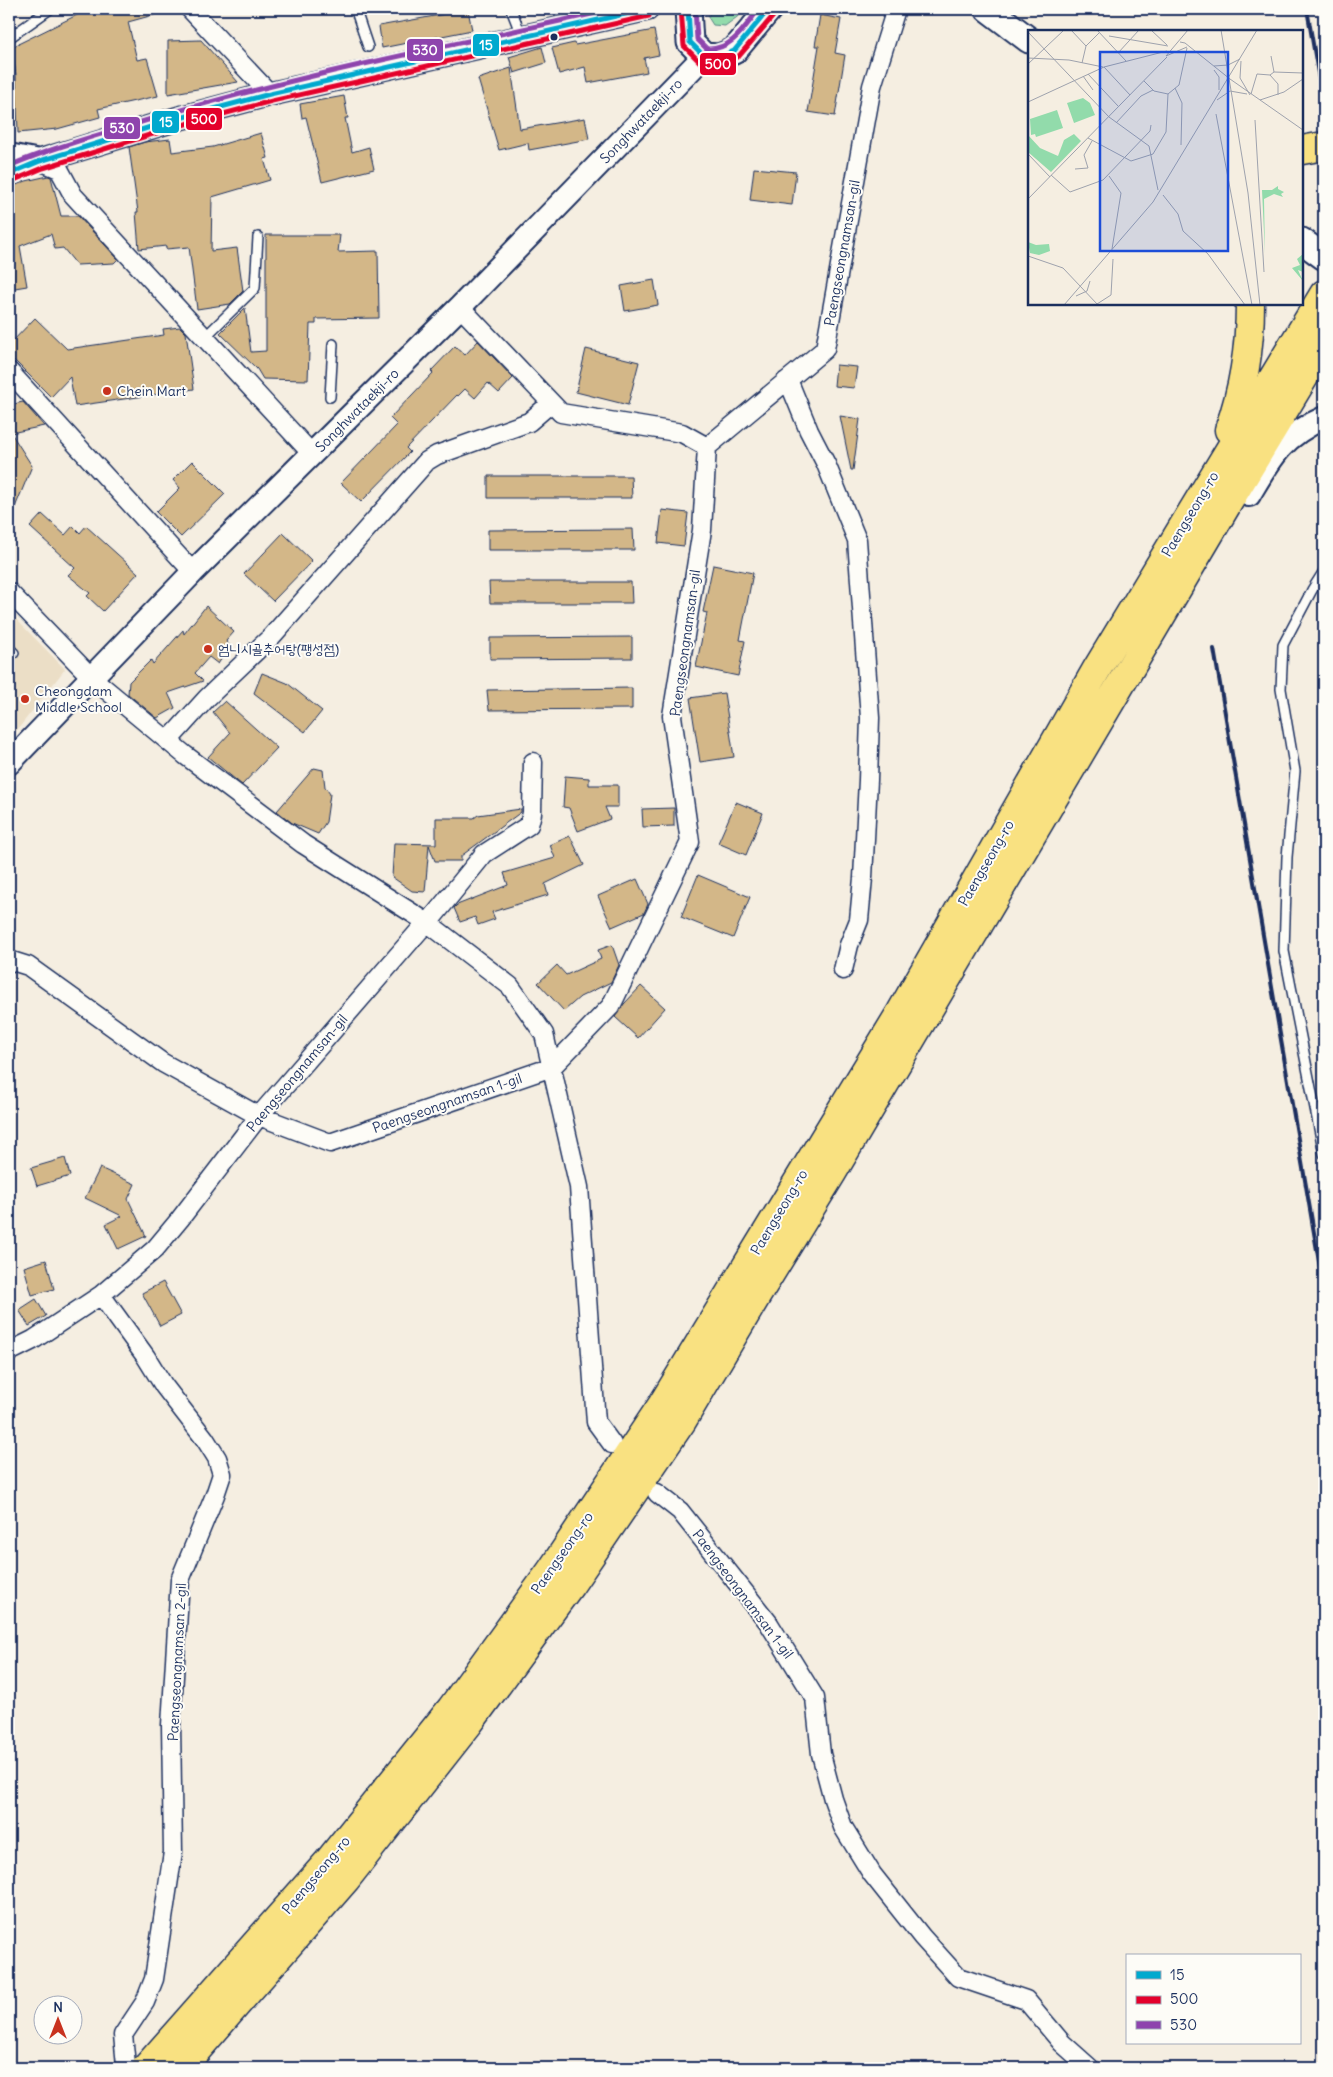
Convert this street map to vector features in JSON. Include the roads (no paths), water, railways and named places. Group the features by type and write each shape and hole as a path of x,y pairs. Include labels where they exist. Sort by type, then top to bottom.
{"main road":[{"path":"688,9 690,42 704,56 719,57 734,50 769,9"},
{"path":"988,9 1028,39"},
{"path":"1303,150 1324,146"},
{"path":"1303,242 1324,257"},
{"name":"Paengseong-ro","path":"136,2066 328,1862 451,1709 562,1555 662,1405 901,1012 1098,667 1324,294"},
{"path":"1198,502 1219,456 1240,398 1248,349 1250,305"},
{"name":"Paengseong-ro","path":"181,2068 346,1879 469,1723 571,1584 682,1421 757,1294 832,1173 1226,506 1324,344"}],"street":[{"path":"9,174 40,161 180,118 270,94 647,9"},
{"name":"Paengseongnamsan-gil","path":"552,1067 611,1006 690,842 672,716 702,530 707,447 825,349 872,86 896,9"},
{"path":"193,10 270,94"},
{"name":"Songhwataekji-ro","path":"9,763 193,572 460,307 704,56"},
{"path":"9,155 40,161 60,169 72,195 312,454"},
{"path":"460,307 561,413 682,433 707,447"},
{"path":"9,371 193,572"},
{"path":"786,381 791,387 809,431 826,464 856,540 870,718 863,878 858,920 843,970"},
{"path":"168,741 207,698 272,636 427,460 529,422 551,403"},
{"path":"1226,506 1243,505 1272,456 1282,444 1324,418"},
{"path":"9,592 92,678 168,741 303,844 428,923 510,986 544,1034 579,1187 596,1422 612,1444"},
{"name":"Paengseongnamsan-gil","path":"9,1352 34,1340 101,1296 155,1249 259,1116 419,931 428,923 484,854 529,825 532,813 533,762"},
{"name":"Paengseongnamsan 1-gil","path":"9,960 28,966 163,1063 259,1116 330,1143 552,1067"},
{"name":"Paengseongnamsan 2-gil","path":"101,1296 146,1357 164,1386 205,1439 217,1458 222,1474 180,1580 171,1725 173,1852 154,1979 145,2002 123,2035 136,2066"},
{"name":"Paengseongnamsan 1-gil","path":"657,1492 680,1511 768,1622 815,1698 821,1754 833,1799 843,1827 872,1874 922,1937 958,1977 1026,2000 1062,2043 1090,2068"}],"lane":[{"path":"9,38 50,9"},
{"path":"357,9 368,47"},
{"path":"511,9 522,37"},
{"path":"204,338 255,288 258,237"},
{"path":"330,397 333,344"},
{"path":"1324,571 1283,645 1281,689 1295,771 1287,857 1284,951 1324,1154"},
{"path":"9,648 14,653 9,655"}],"railway":[{"path":"1307,9 1324,108"},
{"path":"1214,649 1324,1291"}],"place":[{"name":"Chein Mart","path":"107,391"},
{"name":"엄니시골추어탕(팽성점)","path":"208,649"},
{"name":"Cheongdam Middle School","path":"25,699"}]}
